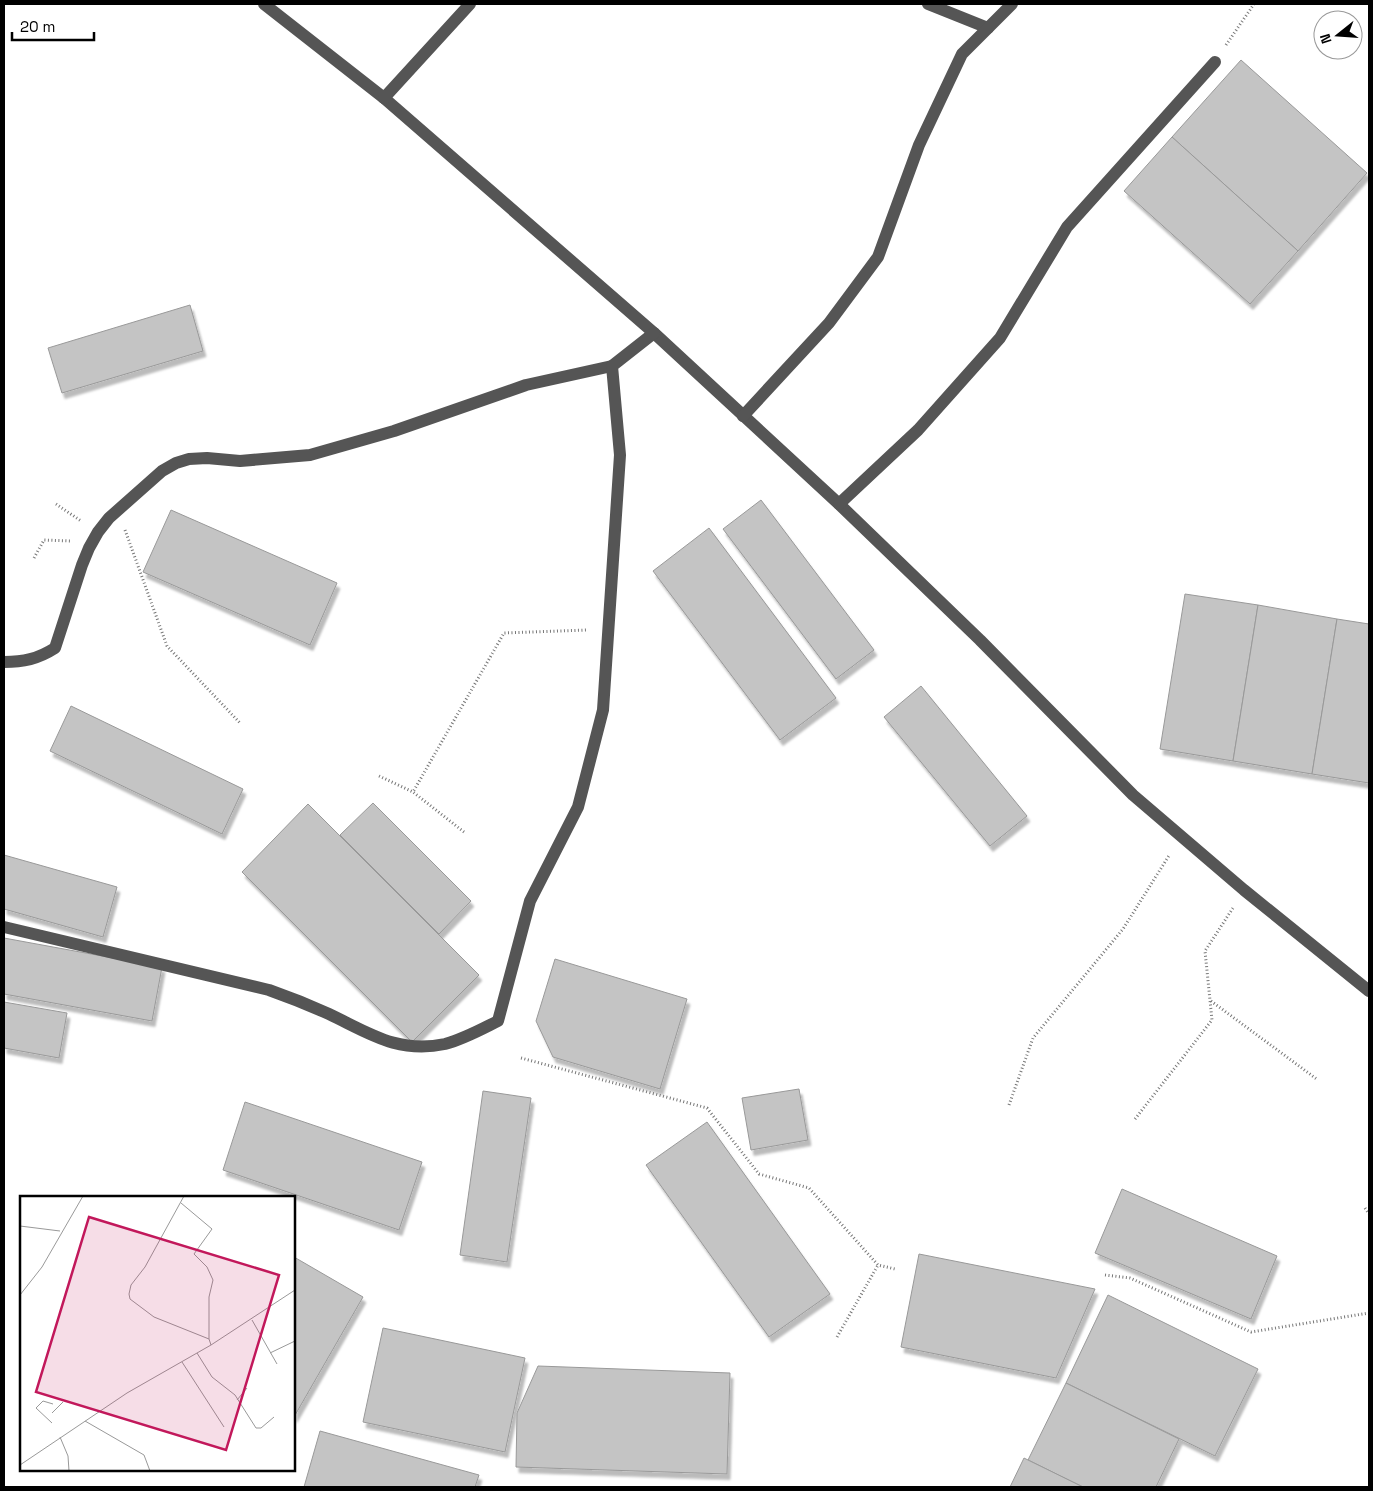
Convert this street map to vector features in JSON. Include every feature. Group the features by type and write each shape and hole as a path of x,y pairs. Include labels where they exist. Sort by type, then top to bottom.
{"street":[{"path":"264,4 384,98 654,334 839,504 980,640 1133,795 1244,890 1369,991"},
{"path":"384,98 470,4"},
{"path":"928,4 988,28"},
{"path":"743,416 829,322 878,257 919,145 962,54 1012,4"},
{"path":"839,504 918,430 1000,338 1067,227 1215,62"},
{"path":"4,662 32,660 43,656 55,648 82,565 95,537 118,510 162,471 176,463 189,459 207,458 240,461 310,455 394,432 526,385 612,366 654,334"},
{"path":"4,926 269,990 303,1002 382,1040 399,1044 419,1046 444,1044 467,1037 498,1021 530,901 578,807 603,710 620,455 612,366"}],"path":[{"path":"1215,62 1254,4"},
{"path":"56,504 95,537"},
{"path":"118,510 167,646 241,724"},
{"path":"34,558 44,540 95,537"},
{"path":"413,792 504,632 609,630"},
{"path":"379,776 413,792 464,832"},
{"path":"1009,1105 1033,1038 1123,928 1181,836"},
{"path":"1135,1119 1212,1020 1205,951 1244,890"},
{"path":"1210,1001 1318,1080"},
{"path":"521,1058 707,1108 759,1174 809,1188 878,1265 895,1269"},
{"path":"1365,1208 1369,1214"},
{"path":"837,1337 878,1265"},
{"path":"1105,1275 1130,1278 1251,1332 1369,1313"}],"building":[{"path":"1241,60 1367,173 1298,251 1172,137"},
{"path":"1172,137 1298,251 1250,304 1124,191"},
{"path":"190,305 203,351 62,393 48,348"},
{"path":"761,500 874,650 836,679 723,529"},
{"path":"171,510 337,583 310,645 143,572"},
{"path":"709,528 836,698 780,740 653,571"},
{"path":"1185,594 1258,605 1233,761 1160,749"},
{"path":"1258,605 1337,619 1312,774 1233,761"},
{"path":"1337,619 1369,624 1369,783 1312,774"},
{"path":"921,686 1027,816 990,846 884,717"},
{"path":"71,706 243,789 222,834 50,751"},
{"path":"373,803 471,901 439,934 340,835"},
{"path":"308,804 479,975 412,1042 242,872"},
{"path":"4,855 117,887 103,937 4,909"},
{"path":"4,938 162,967 152,1021 4,994"},
{"path":"555,959 687,999 660,1089 553,1057 536,1021"},
{"path":"4,1002 67,1013 59,1058 4,1048"},
{"path":"799,1089 808,1140 751,1150 742,1098"},
{"path":"483,1091 531,1098 507,1262 460,1255"},
{"path":"245,1102 422,1162 399,1230 223,1170"},
{"path":"707,1122 830,1294 769,1337 646,1165"},
{"path":"1122,1189 1277,1256 1251,1319 1095,1253"},
{"path":"919,1254 1095,1289 1056,1378 901,1347"},
{"path":"295,1258 363,1297 295,1415"},
{"path":"1108,1295 1258,1369 1215,1456 1066,1383"},
{"path":"383,1328 525,1358 505,1452 363,1422"},
{"path":"538,1366 730,1373 727,1474 516,1467 517,1413"},
{"path":"1066,1383 1179,1439 1156,1487 1083,1487 1028,1460"},
{"path":"320,1431 479,1475 475,1487 304,1487"},
{"path":"1024,1458 1028,1460 1083,1487 1010,1487"}]}
